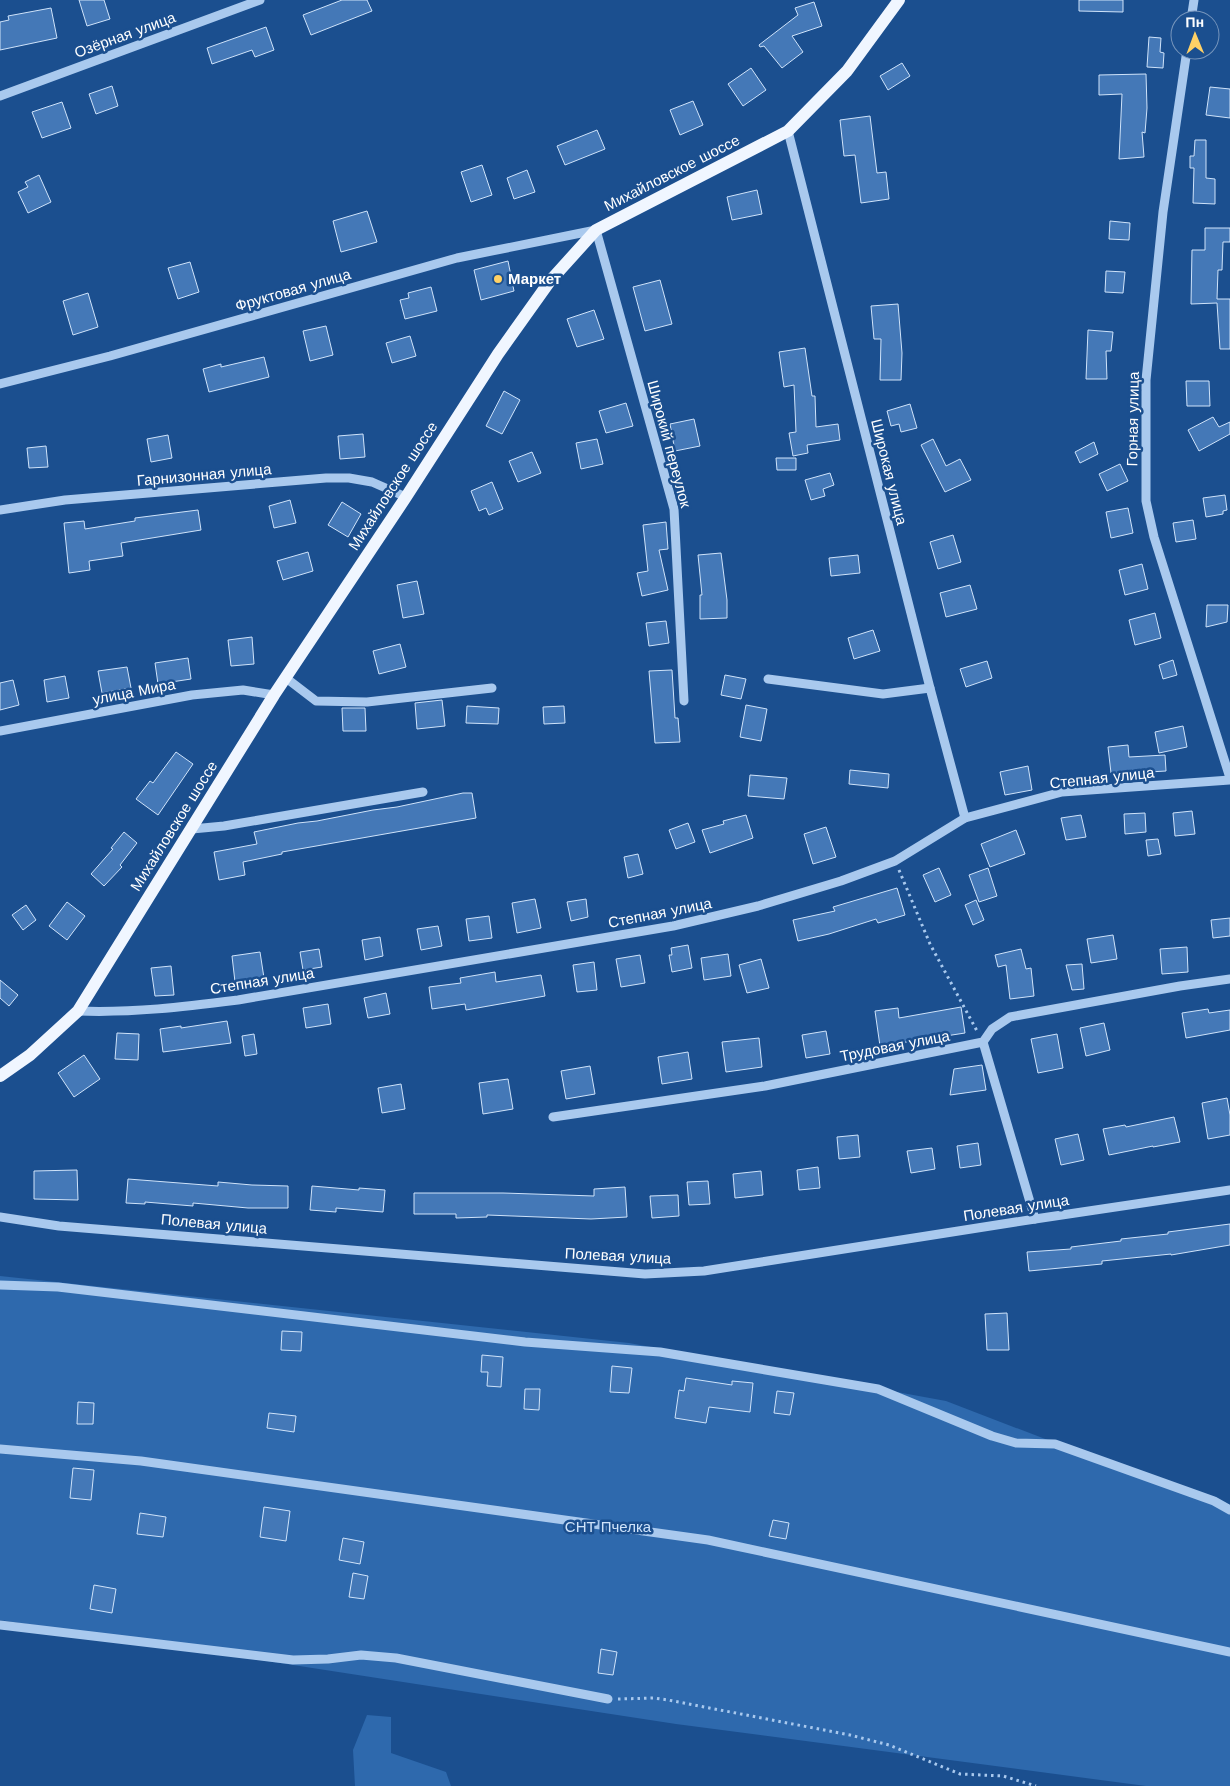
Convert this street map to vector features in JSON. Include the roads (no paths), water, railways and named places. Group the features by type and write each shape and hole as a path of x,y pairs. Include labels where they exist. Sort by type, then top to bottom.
{"main road":[{"name":"Михайловское шоссе","path":"0,1076 30,1054 78,1011 274,695 406,497 503,346 550,281 596,230 788,131 847,71 899,0"}],"street":[{"name":"Озёрная улица","path":"0,96 260,0"},
{"name":"Горная улица","path":"1186,60 1163,212 1146,380 1146,500 1154,537 1230,779"},
{"name":"Широкая улица","path":"788,131 965,818"},
{"name":"Фруктовая улица","path":"0,384 110,356 457,258 596,230"},
{"name":"Широкий переулок","path":"596,230 674,508 684,701"},
{"name":"Гарнизонная улица","path":"0,510 65,500 349,478 372,482 406,497"},
{"path":"286,678 316,701 368,702 492,688"},
{"path":"768,679 883,694 930,688"},
{"name":"улица Мира","path":"0,731 192,695 243,690 274,695"},
{"name":"Степная улица","path":"78,1011 120,1012 168,1009 238,1000 674,926 758,906 841,881 895,861 965,818 1062,792 1230,779"},
{"path":"192,829 224,826 423,792"},
{"path":"1035,1218 983,1042 992,1028 1010,1017 1180,986 1230,979"},
{"name":"Трудовая улица","path":"554,1117 765,1086 983,1042"},
{"name":"Полевая улица","path":"0,1217 68,1227 645,1274 704,1271 1035,1218 1230,1190"},
{"path":"0,1285 95,1290 515,1341 660,1352 878,1389 992,1436 1016,1443 1055,1444 1214,1501 1230,1510"},
{"path":"0,1449 141,1461 708,1540 1230,1652"},
{"path":"0,1625 293,1660 328,1659 361,1655 396,1658 608,1699"}],"place":[{"name":"Маркет","path":"498,279"}],"park label":[{"name":"СНТ Пчелка","path":"608,1527"}]}
